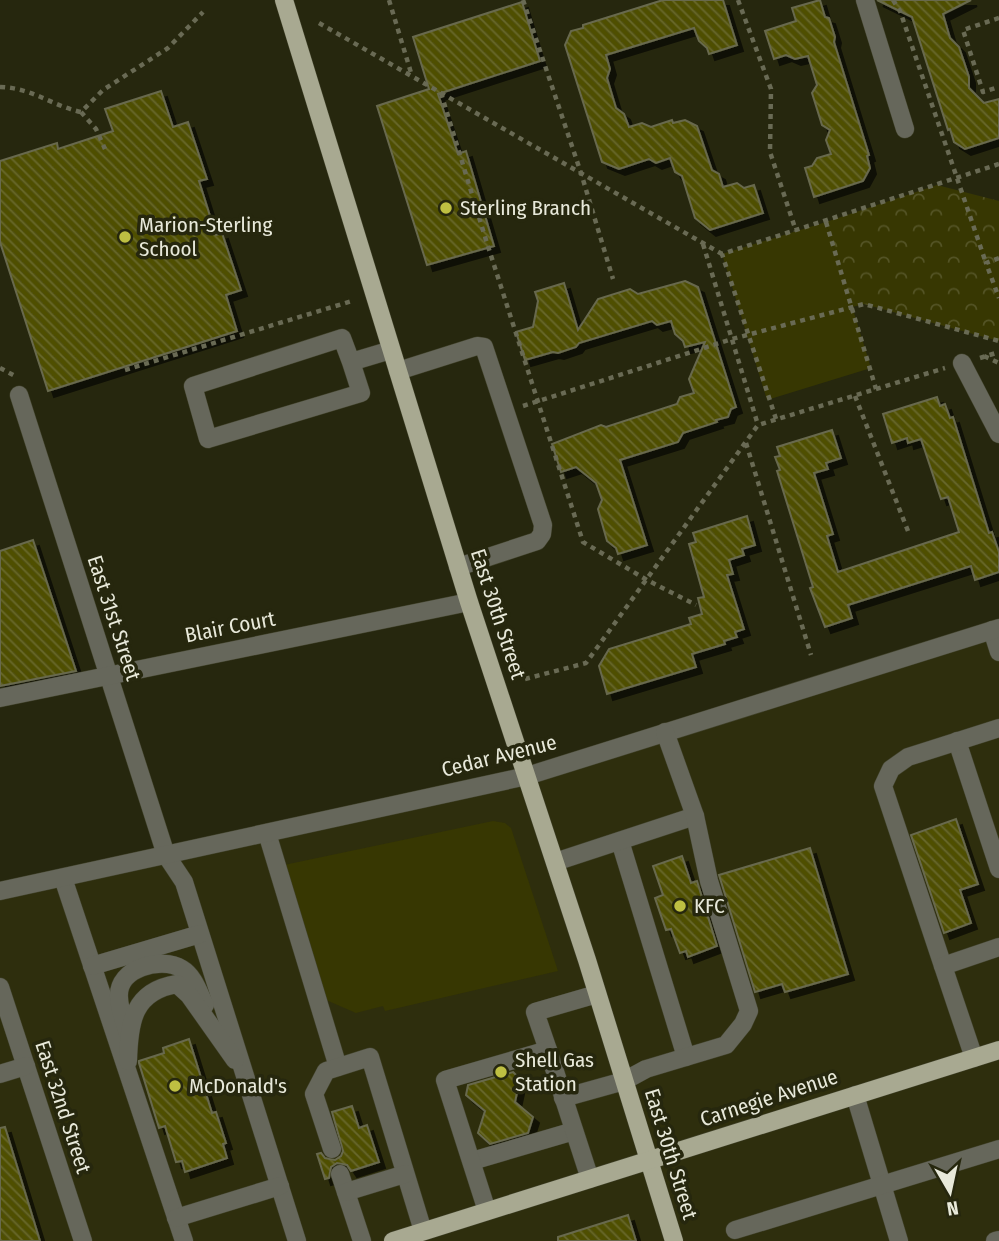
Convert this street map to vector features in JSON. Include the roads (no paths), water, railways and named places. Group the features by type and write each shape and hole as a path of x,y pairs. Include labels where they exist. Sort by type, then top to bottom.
{"main road":[{"name":"East 30th Street","path":"284,0 458,567 555,862 674,1241"},
{"name":"Carnegie Avenue","path":"393,1241 999,1050"}],"street":[{"path":"864,0 905,129"},
{"path":"342,338 351,362 361,393 208,439 193,386 342,338"},
{"path":"398,371 477,346 484,347 543,525 542,534 537,541 458,567"},
{"path":"351,362 391,350"},
{"path":"962,363 999,433"},
{"name":"East 31st Street","path":"19,395 166,855 184,882 244,1075"},
{"name":"Blair Court","path":"0,698 469,602"},
{"path":"996,629 999,652"},
{"name":"Cedar Avenue","path":"0,891 527,776 996,629"},
{"path":"974,1058 883,786 891,769 908,757 999,728"},
{"path":"563,1098 624,1082 646,1069 726,1045 750,1011 709,881 695,816 665,732"},
{"path":"957,741 999,869"},
{"path":"555,862 695,816"},
{"path":"267,833 338,1067"},
{"path":"620,841 686,1057"},
{"path":"63,878 184,1241"},
{"path":"92,966 200,934"},
{"path":"943,965 999,947"},
{"path":"129,1037 118,996 122,981 133,970 168,964 180,967 191,975 223,1043"},
{"path":"128,1073 129,1037 135,1009 161,986 177,984 189,995 244,1075 297,1241"},
{"name":"East 32nd Street","path":"0,987 83,1241"},
{"path":"590,1179 535,1012 597,994"},
{"path":"487,1211 445,1080 548,1050"},
{"path":"332,1149 314,1094 326,1071 370,1057 423,1231"},
{"path":"0,1074 26,1066"},
{"path":"855,1095 899,1241"},
{"path":"472,1161 574,1131"},
{"path":"735,1230 999,1149"},
{"path":"340,1174 362,1241"},
{"path":"346,1192 405,1174"},
{"path":"176,1219 280,1186"}],"place":[{"name":"Sterling Branch","path":"446,208"},
{"name":"Marion-Sterling School","path":"125,237"},
{"name":"KFC","path":"680,906"},
{"name":"Shell Gas Station","path":"501,1072"},
{"name":"McDonald's","path":"175,1086"}]}
